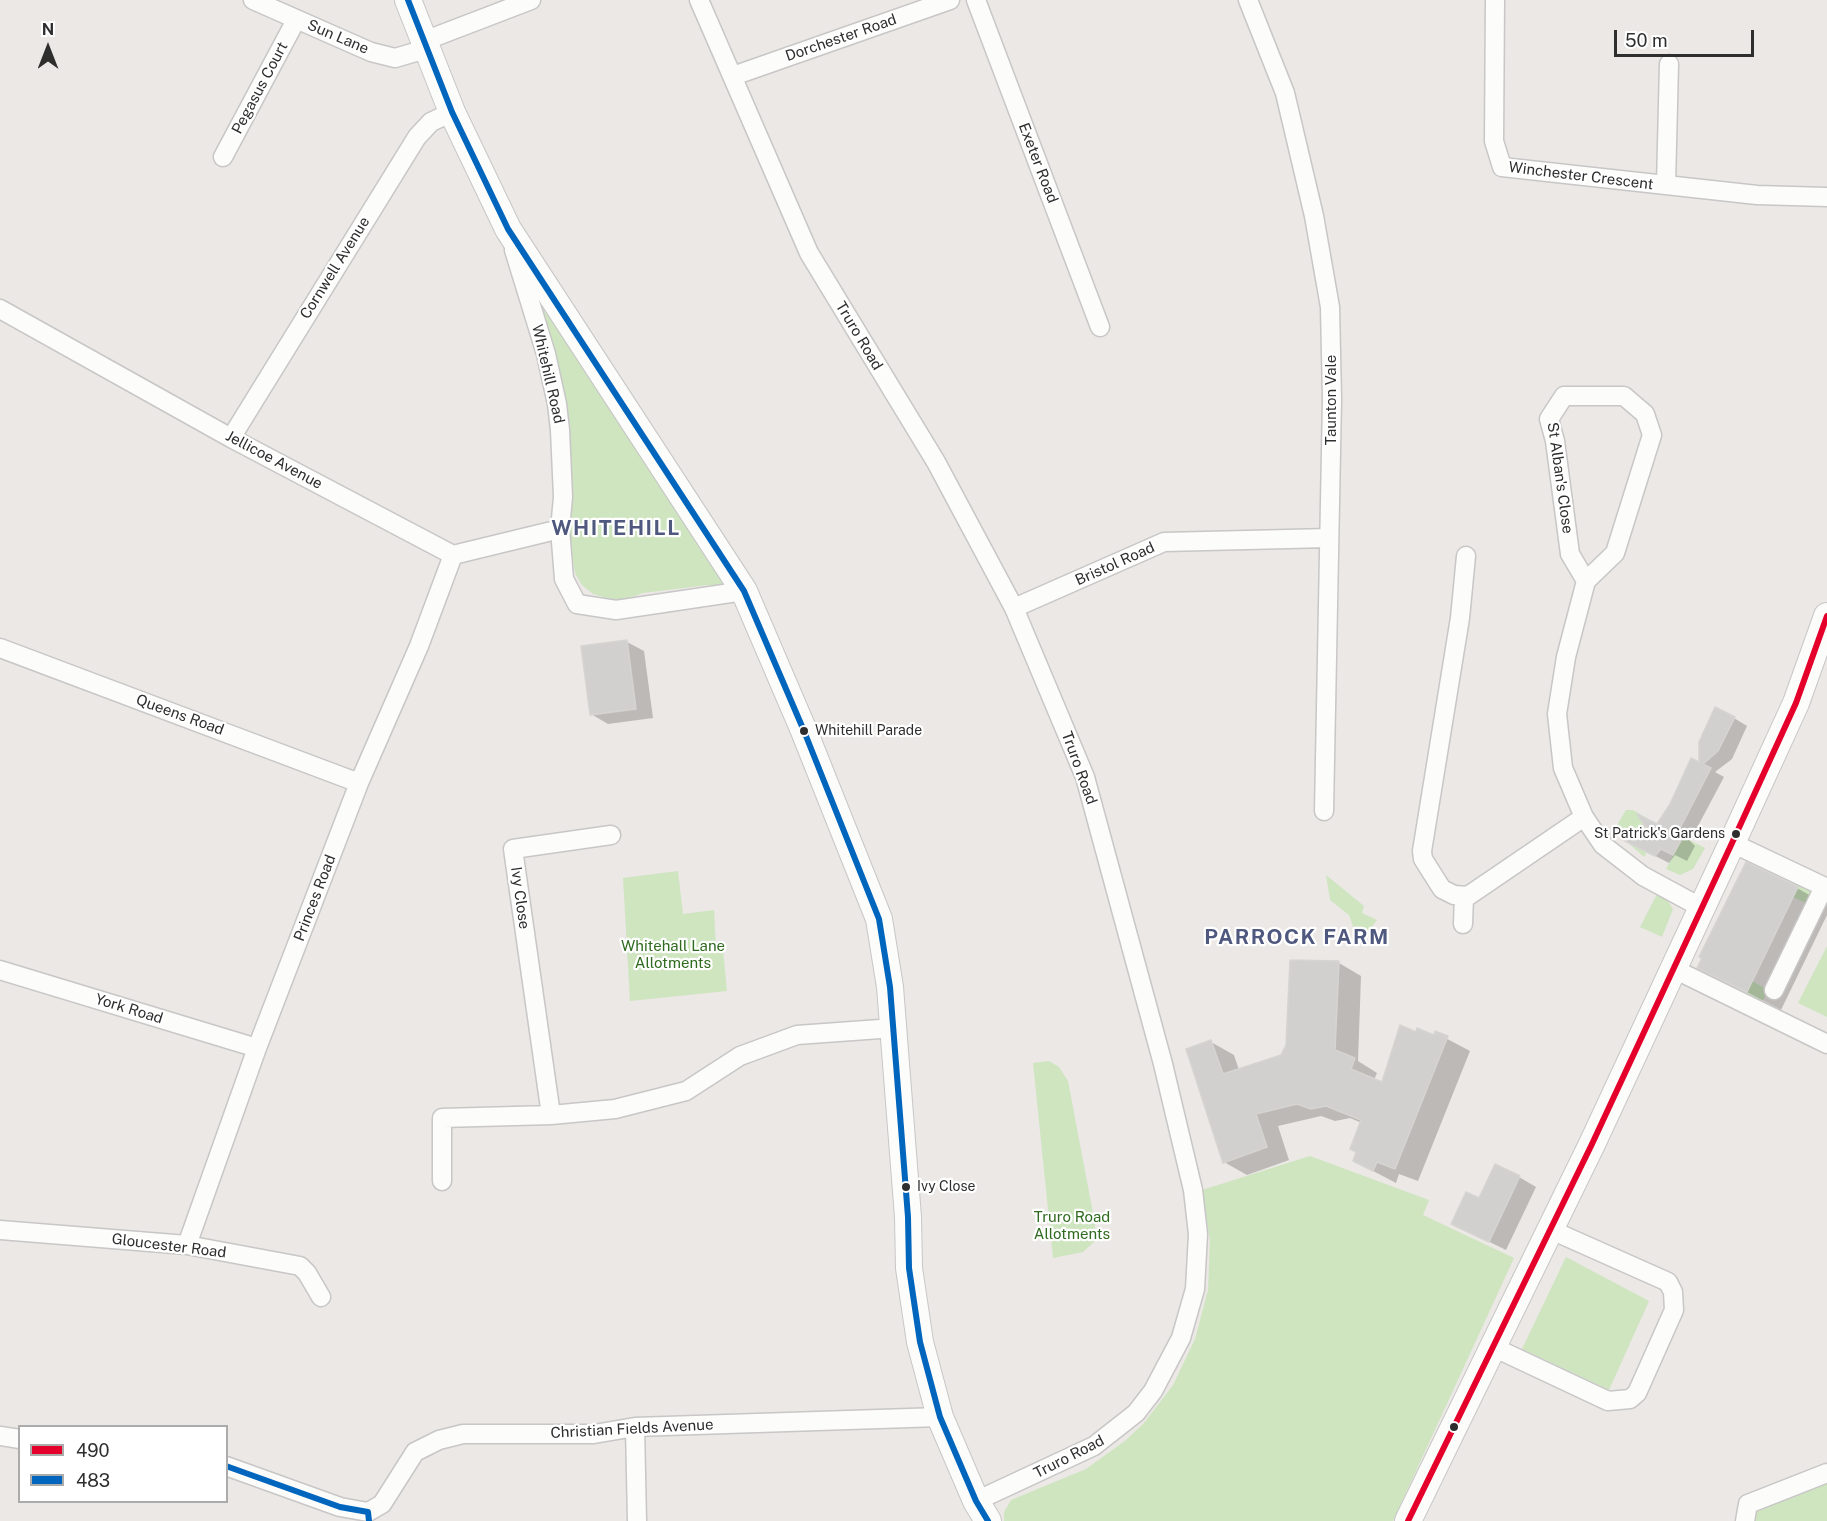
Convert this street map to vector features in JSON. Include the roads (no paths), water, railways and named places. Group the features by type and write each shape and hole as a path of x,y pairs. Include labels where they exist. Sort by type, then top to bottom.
{"street":[{"name":"Sun Lane","path":"253,0 371,52 395,58 531,0"},
{"path":"408,0 452,112 489,194 508,229 744,591 804,731 879,919 894,1028 908,1217 909,1268 920,1342 940,1417 982,1511"},
{"name":"Truro Road","path":"699,0 809,253 936,462 1014,608 1085,777 1179,1126 1195,1202 1198,1261 1192,1304 1181,1338 1161,1380 1136,1413 1094,1446 982,1511"},
{"name":"Dorchester Road","path":"732,76 950,0"},
{"name":"Exeter Road","path":"976,0 1100,327"},
{"name":"Taunton Vale","path":"1248,0 1285,93 1314,216 1330,307 1332,399 1324,811"},
{"name":"Winchester Crescent","path":"1494,0 1494,141 1502,167 1781,197 1827,197"},
{"name":"Pegasus Court","path":"223,157 296,20"},
{"path":"1666,186 1669,64"},
{"name":"Cornwell Avenue","path":"231,438 417,137 431,122 452,112"},
{"name":"Whitehill Road","path":"508,229 546,354 556,404 560,430 563,497 560,529 564,579 578,604 616,610 744,591"},
{"name":"Jellicoe Avenue","path":"0,309 231,438 453,555"},
{"name":"St Alban's Close","path":"1564,396 1624,396 1645,414 1652,435 1615,553 1586,581 1570,554 1555,441 1549,419 1564,396"},
{"path":"453,555 560,529"},
{"name":"Bristol Road","path":"1014,608 1164,542 1329,538"},
{"name":"Princes Road","path":"187,1245 257,1048 358,783 419,646 453,555"},
{"path":"1466,556 1460,618 1422,851 1432,876 1445,891 1464,896 1477,890 1584,817"},
{"path":"1586,581 1566,657 1557,714 1563,768 1584,817 1604,845 1635,870 1702,908"},
{"path":"1408,1521 1674,969 1796,703 1827,616"},
{"name":"Queens Road","path":"0,648 358,783"},
{"name":"Ivy Close","path":"551,1115 513,849 611,835"},
{"path":"1732,843 1826,888 1774,990"},
{"path":"1463,924 1464,896"},
{"path":"1674,969 1827,1044"},
{"name":"York Road","path":"0,970 257,1048"},
{"path":"442,1181 442,1118 551,1115 615,1109 686,1091 740,1056 797,1035 894,1028"},
{"path":"1492,1347 1608,1401 1630,1399 1637,1393 1674,1310 1673,1292 1668,1282 1550,1229"},
{"name":"Gloucester Road","path":"0,1230 187,1245 300,1266 307,1273 321,1297"},
{"name":"Christian Fields Avenue","path":"368,1516 382,1504 415,1452 439,1440 463,1434 594,1434 635,1427 940,1417"},
{"path":"635,1427 637,1521"},
{"path":"0,1436 18,1439"},
{"path":"228,1467 368,1516"},
{"path":"1745,1521 1748,1504 1827,1473"}],"place":[{"name":"Whitehill Parade","path":"804,731"},
{"name":"St Patrick's Gardens","path":"1736,834"},
{"name":"Ivy Close","path":"906,1187"}],"district":[{"name":"WHITEHILL","path":"616,529"},
{"name":"PARROCK FARM","path":"1297,938"}],"park label":[{"name":"Whitehall Lane Allotments","path":"673,954"},
{"name":"Truro Road Allotments","path":"1072,1226"}]}
